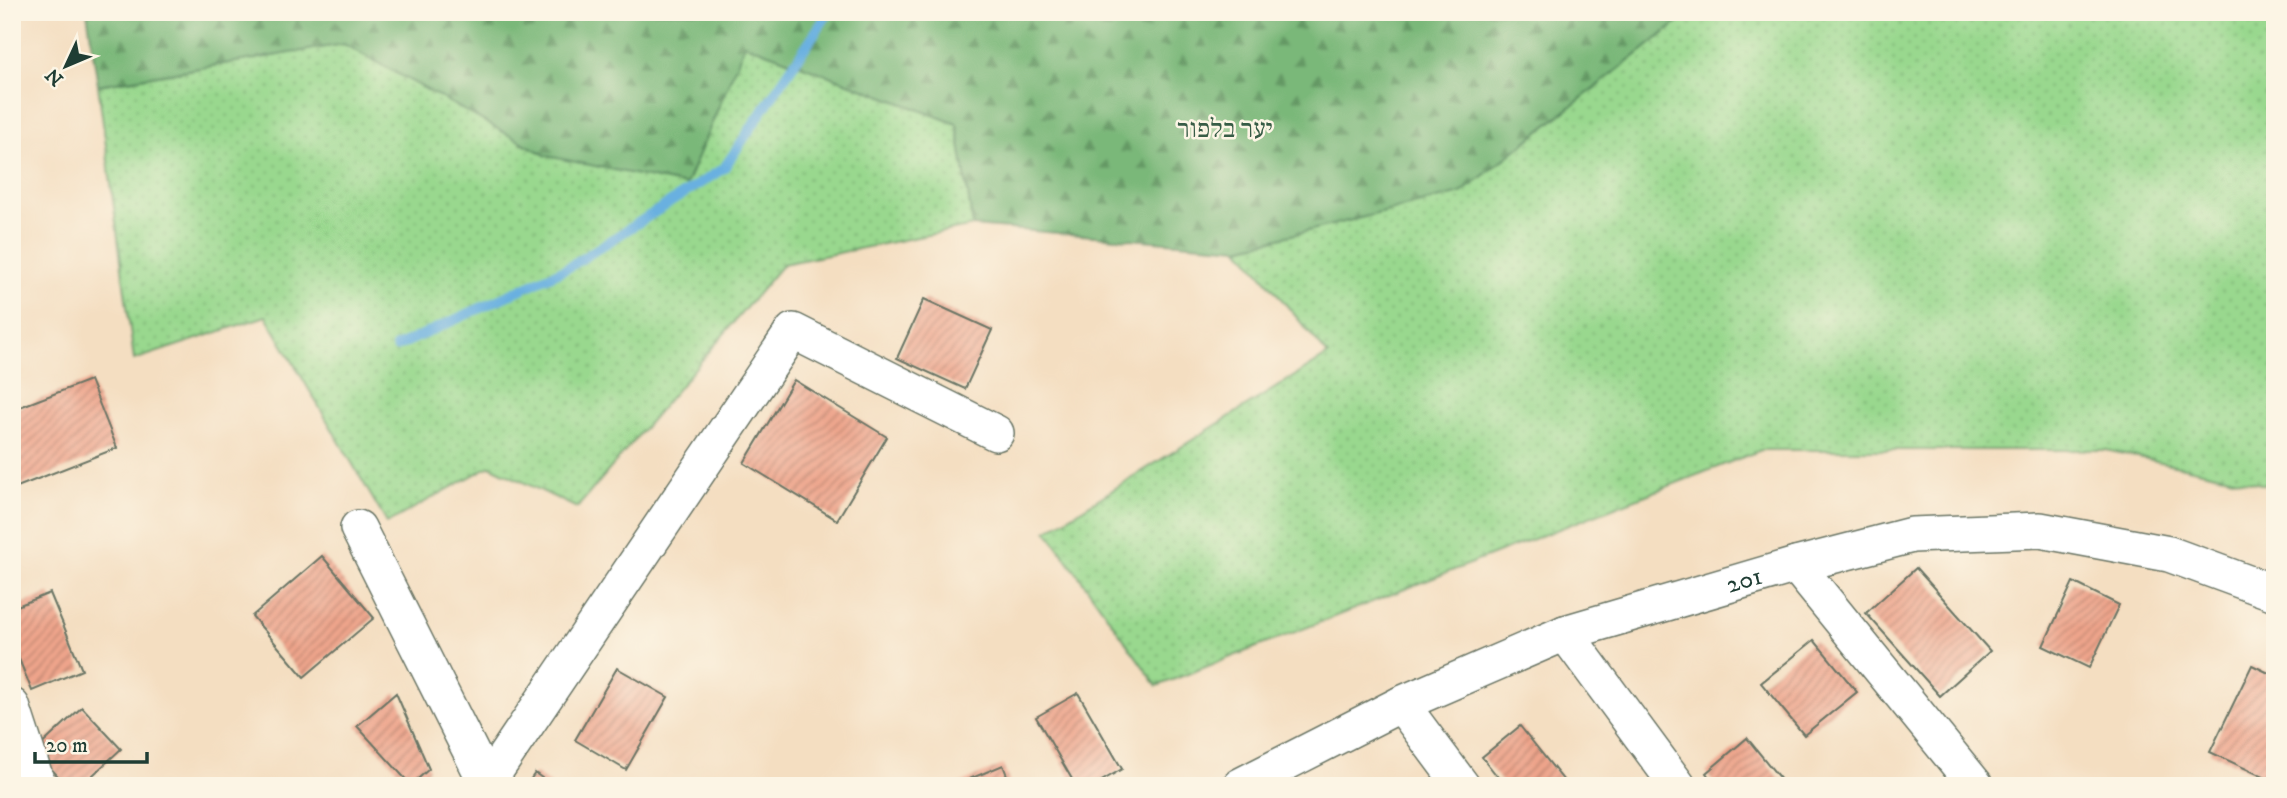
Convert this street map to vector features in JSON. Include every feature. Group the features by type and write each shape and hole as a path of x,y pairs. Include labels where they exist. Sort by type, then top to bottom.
{"street":[{"path":"358,528 486,785 793,331 996,433"},
{"name":"201","path":"1240,786 1401,704 1565,633 1796,565 1912,535 2040,530 2169,554 2275,593"},
{"path":"1796,565 1976,786"},
{"path":"1565,633 1678,786"},
{"path":"1401,704 1462,786"},
{"path":"12,706 38,786"}],"green space":[{"name":"יער בלפור","path":"87,12 1691,12 1461,193 1239,248 973,226 957,124 745,44 686,185 547,156 344,44 98,85"},
{"path":"1691,12 2275,12 2275,487 2106,450 1761,450 1157,686 1047,531 1328,355 1239,248 1461,193"},
{"path":"344,44 547,156 745,44 957,124 973,226 783,264 577,508 490,466 387,523 266,316 134,360 98,85"}],"building":[{"path":"924,299 992,330 965,389 897,358"},
{"path":"90,380 117,448 12,489 12,410"},
{"path":"794,380 887,437 837,520 744,463"},
{"path":"322,556 374,618 304,677 252,616"},
{"path":"1916,568 1990,651 1940,696 1866,613"},
{"path":"2073,582 2119,605 2089,668 2043,646"},
{"path":"50,593 82,670 32,691 12,642 12,608"},
{"path":"1814,640 1857,692 1804,735 1761,683"},
{"path":"2252,665 2275,676 2275,770 2270,780 2210,752"},
{"path":"617,668 668,697 626,770 575,740"},
{"path":"396,693 429,769 411,785 357,726"},
{"path":"1078,693 1122,769 1093,786 1076,786 1036,717"},
{"path":"82,707 121,749 81,786 67,786 35,751"},
{"path":"1520,726 1568,786 1505,786 1482,757"},
{"path":"1747,738 1786,786 1716,786 1706,773"},
{"path":"1003,765 1011,786 953,786"},
{"path":"535,773 553,786 526,786"}],"waterway":[{"path":"396,347 569,267 724,168 829,12"}]}
